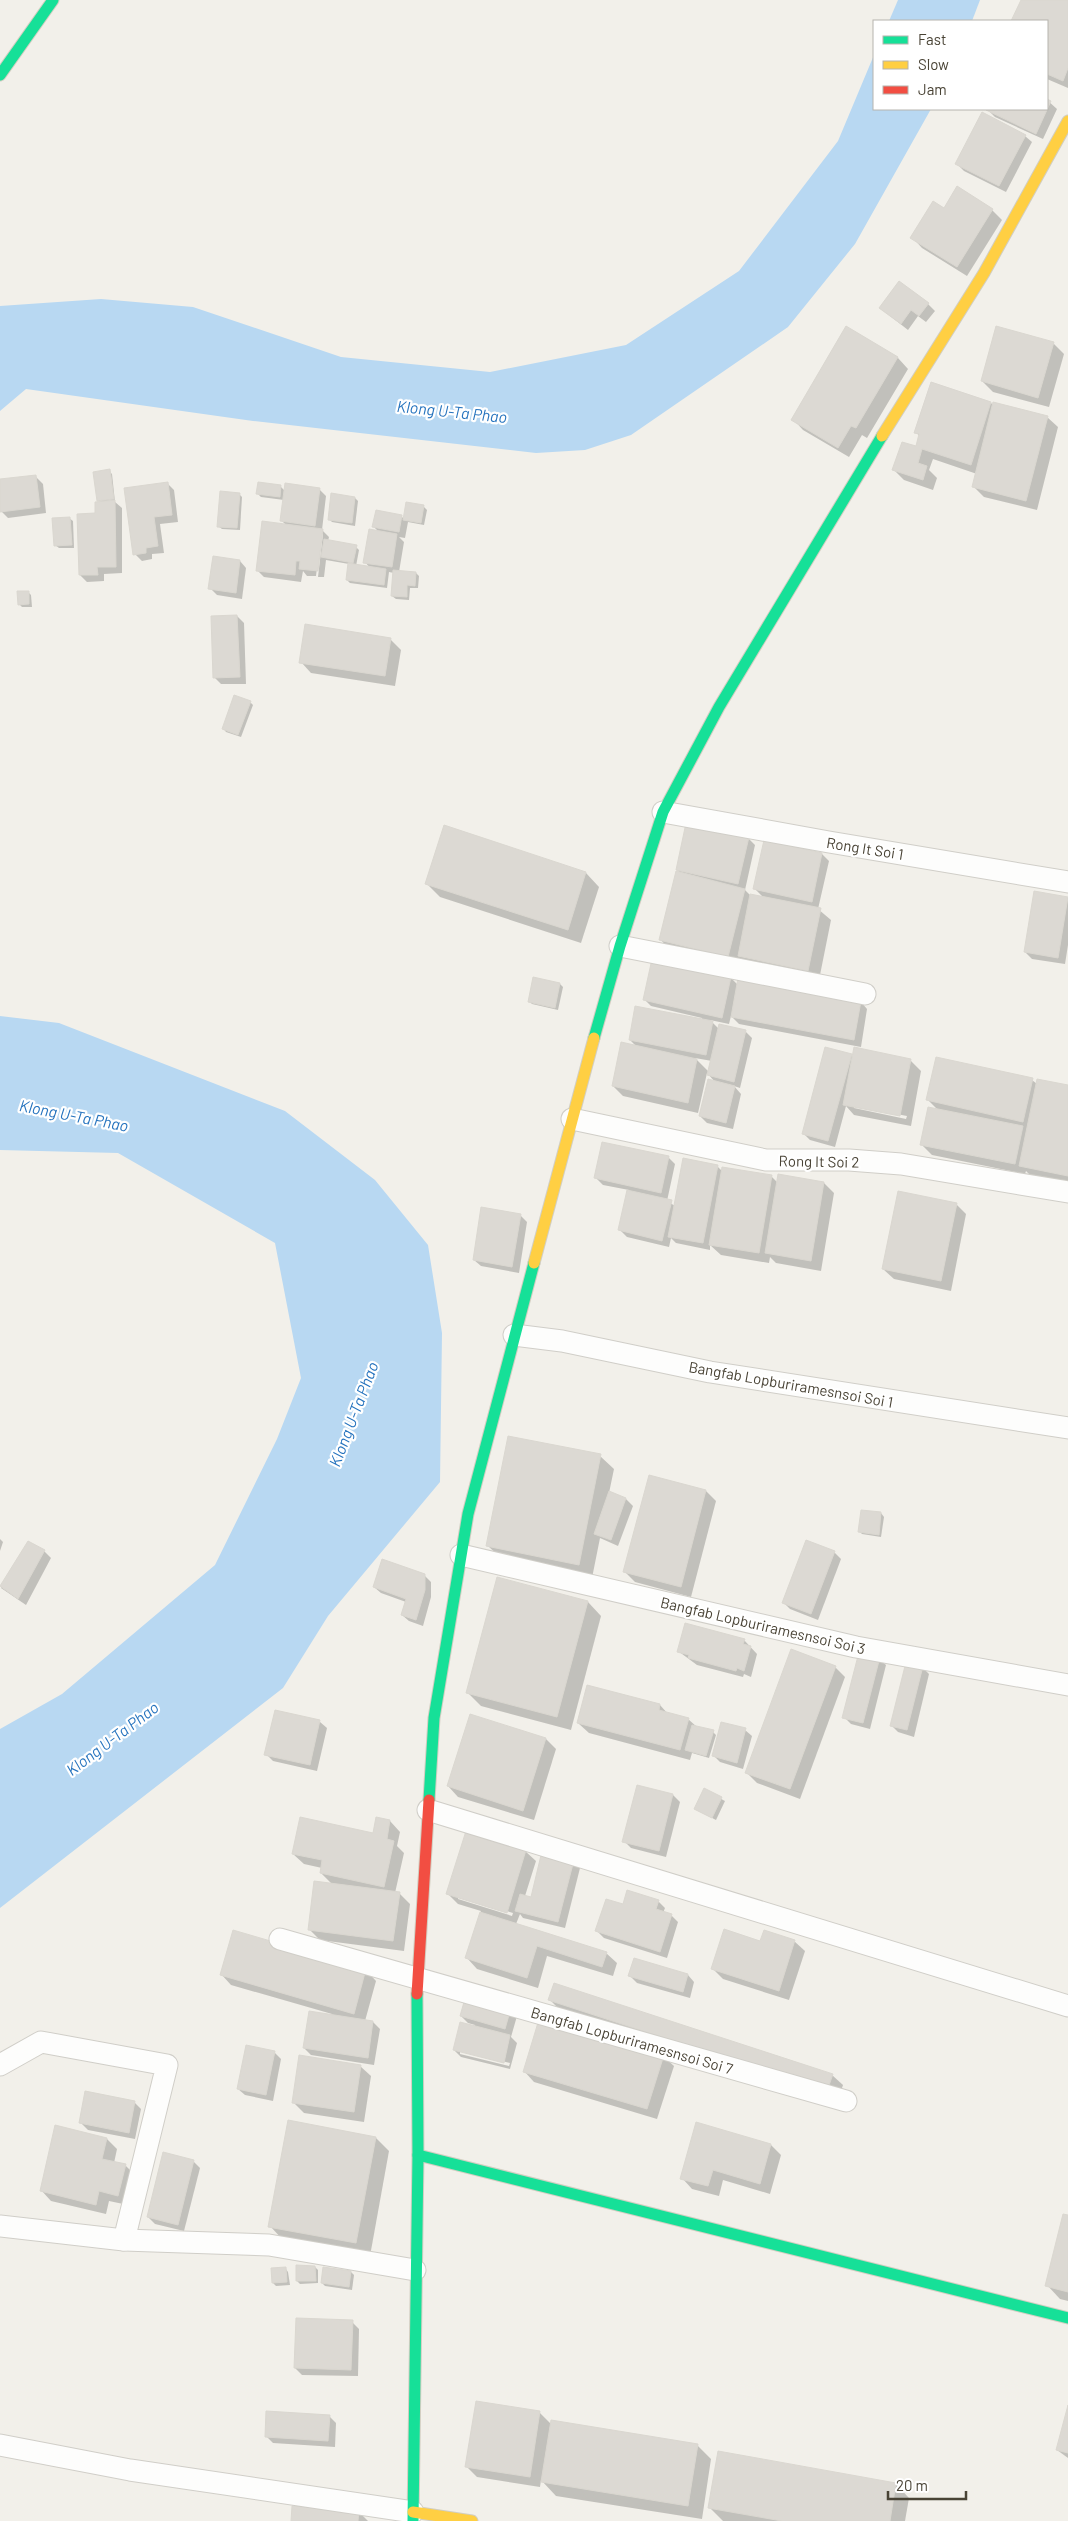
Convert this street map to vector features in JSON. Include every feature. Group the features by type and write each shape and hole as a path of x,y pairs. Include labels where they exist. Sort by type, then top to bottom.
{"street":[{"path":"0,75 53,0"},
{"path":"413,2516 418,2155 417,1978 434,1718 468,1514 572,1118 620,946 663,812 719,707 921,372 984,273 1068,121"},
{"name":"Rong It Soi 1","path":"663,812 1068,882"},
{"path":"620,946 865,994"},
{"name":"Rong It Soi 2","path":"572,1118 766,1160 849,1160 901,1164 1068,1192"},
{"name":"Bangfab Lopburiramesnsoi Soi 1","path":"514,1335 562,1341 719,1373 1068,1428"},
{"name":"Bangfab Lopburiramesnsoi Soi 3","path":"460,1555 856,1647 1068,1685"},
{"path":"428,1810 1068,2006"},
{"name":"Bangfab Lopburiramesnsoi Soi 7","path":"280,1939 846,2101"},
{"path":"0,2065 41,2042 167,2065 124,2240"},
{"path":"418,2155 1068,2318"},
{"path":"0,2226 124,2240 269,2245 415,2270"},
{"path":"0,2445 130,2470 413,2516 472,2521"}],"water":[{"path":"898,0 980,0 972,20 889,20"},
{"name":"Klong U-Ta Phao","path":"873,57 873,110 930,110 855,244 788,327 631,435 585,450 536,453 253,421 26,389 0,411 0,306 101,299 193,307 341,357 490,372 626,345 739,271 838,141"},
{"name":"Klong U-Ta Phao","path":"0,1016 59,1023 285,1111 375,1180 428,1245 442,1333 440,1482 328,1616 283,1688 0,1908 0,1729 62,1694 215,1565 277,1439 301,1378 275,1243 118,1153 0,1150"}],"building":[{"path":"1021,0 1068,0 1068,68 1063,81 1048,74 1048,20 1011,20"},
{"path":"986,110 1047,110 1036,134"},
{"path":"982,112 1026,135 999,186 955,164"},
{"path":"957,186 993,209 957,267 910,238 933,201 944,208"},
{"path":"899,281 929,303 919,316 911,310 901,324 879,308"},
{"path":"846,326 898,357 856,428 851,426 838,448 791,420"},
{"path":"996,326 1054,342 1038,398 981,381"},
{"path":"931,382 991,402 971,465 922,449 918,463 927,466 923,480 892,470 902,442 916,446 919,434 914,433"},
{"path":"993,402 1048,416 1026,501 972,487"},
{"path":"110,469 114,499 97,501 93,472"},
{"path":"36,475 40,507 0,512 0,479"},
{"path":"168,482 172,515 154,517 158,546 146,548 146,553 133,555 124,488"},
{"path":"258,482 281,485 280,497 256,494"},
{"path":"285,483 320,488 315,526 280,521"},
{"path":"220,491 240,493 237,528 217,527"},
{"path":"331,493 355,497 352,523 328,520"},
{"path":"115,500 116,567 97,567 98,575 79,575 77,514 95,513 95,502"},
{"path":"406,502 424,505 421,523 403,520"},
{"path":"376,510 402,515 399,532 372,527"},
{"path":"70,517 72,545 54,546 52,518"},
{"path":"262,521 323,529 318,571 299,569 300,561 296,561 295,575 256,571"},
{"path":"369,529 397,534 392,567 363,563"},
{"path":"324,539 357,545 353,563 321,557"},
{"path":"213,556 240,560 236,593 208,589"},
{"path":"348,563 386,569 384,585 346,580"},
{"path":"393,570 416,572 415,586 407,585 407,597 391,596"},
{"path":"17,591 29,591 29,604 18,605"},
{"path":"237,615 240,677 213,678 211,616"},
{"path":"305,624 391,638 385,676 299,663"},
{"path":"234,695 251,701 238,735 222,729"},
{"path":"686,823 749,837 738,884 676,870"},
{"path":"444,825 586,872 568,930 425,884"},
{"path":"764,840 822,853 812,902 753,889"},
{"path":"676,871 745,889 728,957 659,940"},
{"path":"1034,891 1068,897 1058,958 1024,952"},
{"path":"750,894 821,908 808,971 738,956"},
{"path":"652,959 731,977 722,1018 643,1000"},
{"path":"533,977 560,983 555,1008 528,1002"},
{"path":"738,978 861,1001 854,1040 731,1017"},
{"path":"635,1006 713,1021 706,1055 629,1040"},
{"path":"719,1024 746,1030 734,1082 707,1075"},
{"path":"621,1042 697,1059 688,1103 612,1086"},
{"path":"825,1047 852,1054 828,1141 802,1134"},
{"path":"854,1047 911,1059 900,1116 843,1105"},
{"path":"936,1057 1033,1078 1023,1122 926,1100"},
{"path":"708,1079 735,1086 726,1123 699,1116"},
{"path":"1037,1079 1068,1085 1068,1176 1019,1166"},
{"path":"928,1107 1023,1126 1015,1164 920,1145"},
{"path":"602,1142 669,1156 661,1193 594,1178"},
{"path":"683,1158 718,1165 703,1243 668,1237"},
{"path":"722,1167 772,1175 759,1253 709,1245"},
{"path":"778,1174 824,1182 811,1261 765,1253"},
{"path":"627,1190 672,1200 662,1241 618,1230"},
{"path":"898,1191 957,1203 941,1281 882,1269"},
{"path":"481,1207 521,1214 512,1267 473,1260"},
{"path":"508,1436 601,1454 579,1565 486,1546"},
{"path":"649,1475 706,1490 681,1587 623,1572"},
{"path":"609,1491 626,1498 611,1540 594,1534"},
{"path":"861,1510 881,1512 879,1535 858,1532"},
{"path":"806,1540 835,1551 811,1614 782,1603"},
{"path":"28,1541 45,1550 18,1599 0,1586"},
{"path":"382,1559 425,1574 425,1590 416,1620 401,1615 406,1599 373,1587"},
{"path":"497,1577 588,1601 557,1717 466,1693"},
{"path":"685,1623 745,1639 743,1644 751,1646 744,1671 737,1668 736,1671 688,1658 689,1655 677,1652"},
{"path":"791,1649 836,1666 790,1789 745,1773"},
{"path":"859,1652 880,1657 863,1723 842,1718"},
{"path":"906,1662 923,1666 907,1730 890,1726"},
{"path":"587,1685 660,1704 659,1710 689,1718 680,1750 577,1723"},
{"path":"275,1710 320,1720 310,1765 264,1755"},
{"path":"470,1714 546,1738 523,1811 447,1786"},
{"path":"721,1722 746,1728 737,1763 712,1756"},
{"path":"692,1725 714,1730 706,1756 685,1750"},
{"path":"637,1785 673,1794 659,1851 622,1842"},
{"path":"704,1788 722,1797 712,1818 694,1809"},
{"path":"300,1817 373,1833 376,1817 390,1820 387,1839 394,1841 384,1887 320,1873 322,1860 292,1854"},
{"path":"466,1831 526,1850 507,1913 446,1894"},
{"path":"542,1851 574,1860 558,1922 515,1911 520,1894 531,1897"},
{"path":"314,1881 400,1892 393,1941 308,1930"},
{"path":"627,1890 659,1900 656,1909 672,1914 660,1952 595,1931 606,1899 623,1904"},
{"path":"480,1912 607,1952 602,1967 537,1946 527,1978 465,1958"},
{"path":"724,1929 760,1941 764,1930 795,1940 779,1991 711,1969"},
{"path":"233,1930 366,1969 354,2014 220,1975"},
{"path":"634,1958 688,1974 683,1992 628,1976"},
{"path":"554,1983 833,2074 827,2091 548,2000"},
{"path":"466,1995 511,2008 505,2029 460,2016"},
{"path":"309,2011 373,2021 368,2058 303,2048"},
{"path":"540,2016 664,2055 647,2109 523,2072"},
{"path":"460,2022 510,2035 504,2063 453,2050"},
{"path":"246,2045 275,2051 266,2095 237,2089"},
{"path":"299,2055 361,2065 354,2112 292,2103"},
{"path":"85,2091 135,2101 129,2133 79,2123"},
{"path":"288,2120 376,2137 356,2243 268,2227"},
{"path":"696,2122 771,2144 760,2184 713,2170 708,2186 680,2179"},
{"path":"55,2125 107,2138 102,2159 126,2164 118,2196 99,2191 96,2205 40,2191"},
{"path":"163,2152 194,2160 178,2225 147,2217"},
{"path":"1063,2214 1068,2215 1068,2292 1045,2286"},
{"path":"296,2265 315,2266 316,2281 296,2281"},
{"path":"286,2267 287,2282 272,2283 271,2268"},
{"path":"323,2267 351,2271 349,2287 321,2283"},
{"path":"296,2318 353,2320 351,2370 294,2368"},
{"path":"476,2401 540,2411 530,2477 465,2467"},
{"path":"1068,2405 1068,2453 1056,2450"},
{"path":"266,2411 330,2415 328,2441 265,2437"},
{"path":"551,2420 698,2444 688,2506 541,2482"},
{"path":"718,2451 896,2483 890,2521 782,2521 708,2508"},
{"path":"292,2506 359,2510 358,2521 291,2521"}],"traffic: fast":[{"path":"0,75 53,0"},
{"path":"594,1038 620,946 663,812 719,707 882,436"},
{"path":"429,1800 434,1718 468,1514 534,1263"},
{"path":"413,2521 418,2155 417,1994"},
{"path":"418,2155 1068,2318"}],"traffic: slow":[{"path":"882,436 984,273 1068,121"},
{"path":"534,1263 594,1038"},
{"path":"413,2512 472,2521"}],"traffic: jam":[{"path":"417,1994 429,1800"}]}
